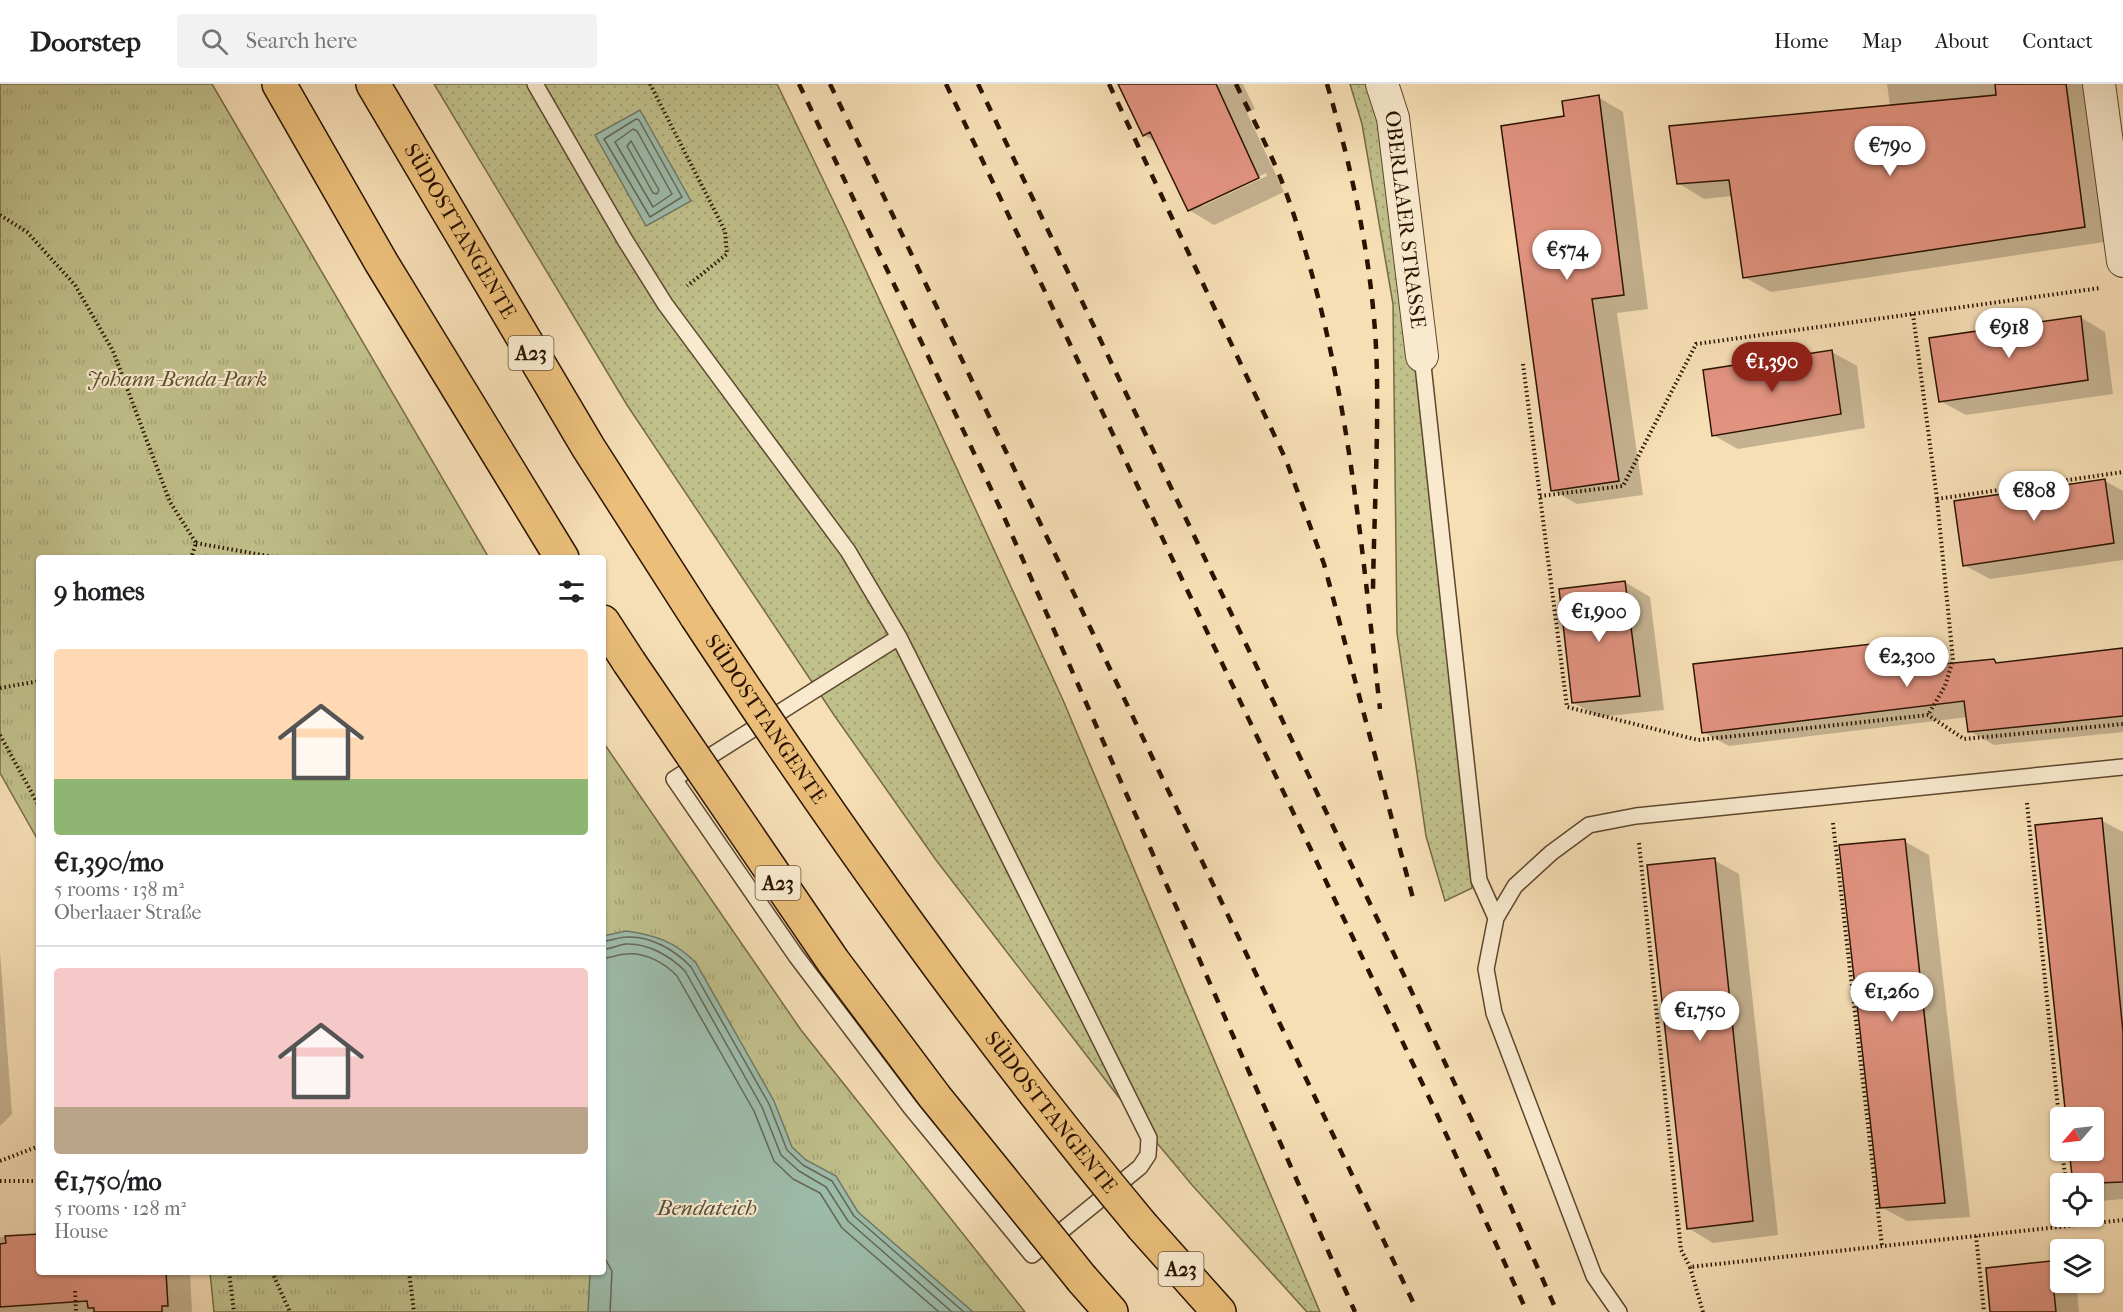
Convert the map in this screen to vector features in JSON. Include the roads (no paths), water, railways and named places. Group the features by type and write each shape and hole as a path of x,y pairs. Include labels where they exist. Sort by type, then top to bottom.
{"highway":[{"path":"279,84 381,262 560,555"},
{"name":"SÜDOSTTANGENTE","path":"373,84 582,436 779,742 911,930 993,1041 1143,1227 1219,1312"},
{"name":"A23","path":"606,627 833,961 962,1132 1111,1312"}],"street":[{"name":"OBERLAAER STRASSE","path":"1382,84 1393,118 1422,356"},
{"path":"2099,84 2117,274"}],"lane":[{"path":"535,84 625,240 665,304 848,551 899,637 1149,1138 1148,1155 1140,1167 1032,1255 911,1107 796,956 674,779 899,637"},
{"path":"1422,356 1479,880 1496,918"},
{"path":"1619,1312 1594,1276 1494,1013 1486,969 1496,918 1515,886 1551,853 1589,825 1636,816 2123,767"}],"water":[{"path":"640,110 691,201 646,226 595,135"},
{"name":"Bendateich","path":"626,931 646,935 673,945 696,963 774,1101 792,1147 806,1160 836,1176 858,1212 973,1312 588,1312 590,1275 606,1275 606,935"}],"railway":[{"path":"799,84 1001,510 1355,1312"},
{"path":"830,84 1413,1302"},
{"path":"946,84 1435,1110 1527,1312"},
{"path":"978,84 1386,937 1490,1159 1557,1312"},
{"path":"1109,84 1286,460 1324,564 1414,902"},
{"path":"1236,84 1284,187 1305,250 1322,315 1348,445 1380,709"},
{"path":"1327,84 1355,193 1373,304 1377,405 1373,589"}],"park label":[{"name":"Johann-Benda-Park","path":"177,379"}]}
